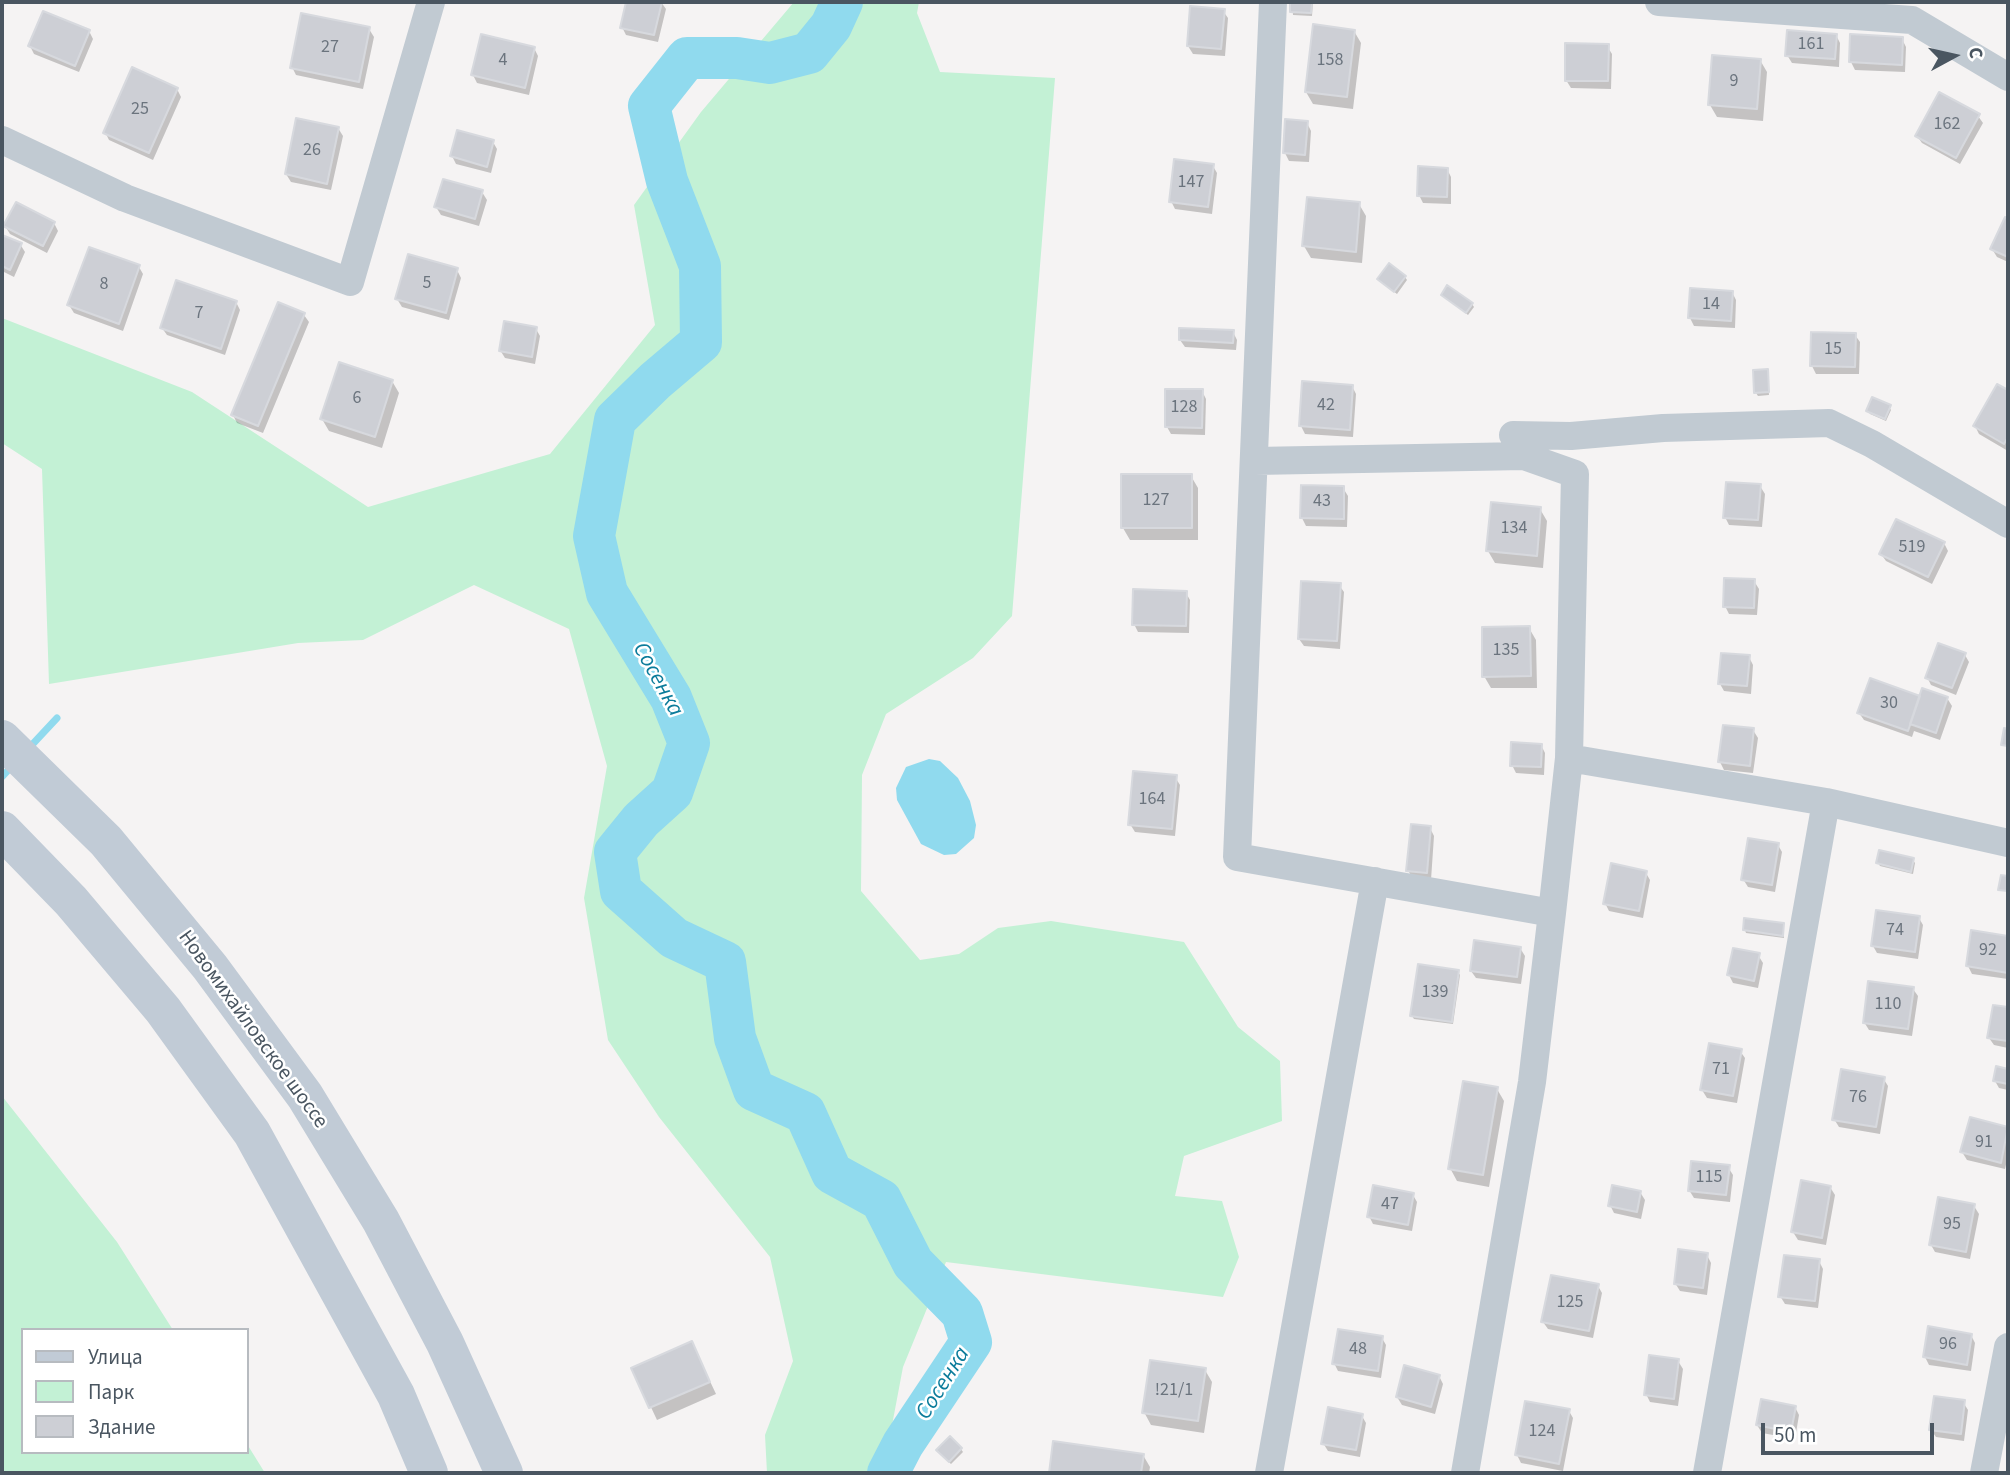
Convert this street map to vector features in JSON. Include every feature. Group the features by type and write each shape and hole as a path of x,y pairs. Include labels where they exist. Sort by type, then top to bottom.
{"main road":[{"name":"Новомихайловское шоссе","path":"2,738 106,841 210,967 305,1096 380,1222 445,1343 504,1473"},
{"path":"2,830 71,901 163,1010 252,1133 396,1395 429,1473"}],"street":[{"path":"2,140 125,198 350,282 431,2"},
{"path":"1273,2 1237,857 1552,914"},
{"path":"1659,2 1912,20 2008,77"},
{"path":"1513,435 1571,436 1663,428 1829,423 1872,444 2008,524"},
{"path":"1255,461 1524,456 1575,474 1569,758 1552,914 1532,1082 1465,1473"},
{"path":"1569,758 1826,802 2008,843"},
{"path":"1707,1473 1826,802"},
{"path":"1269,1473 1375,881"},
{"path":"1984,1473 2008,1347"}],"green space":[{"path":"794,2 919,2 917,13 940,72 1055,78 1012,616 973,658 886,714 862,775 861,891 920,960 959,954 998,928 1051,921 1184,942 1238,1027 1280,1061 1282,1121 1184,1156 1175,1196 1222,1201 1239,1257 1223,1297 946,1262 903,1367 883,1473 767,1473 765,1435 793,1361 770,1257 659,1117 608,1040 584,898 607,766 569,629 474,585 363,640 298,643 49,684 42,469 2,443 2,318 192,392 368,507 550,454 655,325 634,205 701,112"},
{"path":"2,1096 117,1242 172,1328 21,1328 21,1454 248,1454 248,1446 265,1473 2,1473"}],"water":[{"path":"929,759 940,761 958,778 970,801 976,825 974,838 956,854 944,855 921,844 897,800 896,788 906,767"}],"building":[{"path":"626,2 662,2 654,35 620,28"},
{"path":"1290,2 1312,2 1311,13 1290,12"},
{"path":"1190,6 1225,9 1221,49 1187,46"},
{"path":"43,11 90,30 75,66 28,46"},
{"path":"301,13 370,27 359,82 290,68"},
{"path":"1313,24 1355,30 1347,97 1305,92"},
{"path":"1787,30 1837,34 1835,59 1785,56"},
{"path":"481,34 535,47 525,88 471,75"},
{"path":"1850,34 1903,37 1902,65 1849,62"},
{"path":"1565,43 1609,44 1608,81 1565,81"},
{"path":"1712,55 1761,59 1757,109 1708,105"},
{"path":"132,67 178,88 149,153 103,133"},
{"path":"1939,92 1980,114 1956,158 1915,136"},
{"path":"296,118 339,127 327,184 285,174"},
{"path":"1285,119 1308,121 1305,155 1283,153"},
{"path":"457,130 494,140 487,167 450,156"},
{"path":"1174,159 1214,164 1208,207 1169,202"},
{"path":"1418,166 1448,168 1447,197 1417,196"},
{"path":"443,179 483,190 475,219 434,207"},
{"path":"1307,197 1360,202 1356,252 1302,246"},
{"path":"16,202 55,222 43,246 3,226"},
{"path":"2005,217 2008,219 2008,257 1990,249"},
{"path":"2,235 22,243 10,270 2,266"},
{"path":"89,247 140,265 119,324 67,305"},
{"path":"408,254 458,268 446,313 395,299"},
{"path":"1389,263 1406,276 1394,292 1377,279"},
{"path":"176,280 237,301 221,349 160,328"},
{"path":"1447,285 1473,303 1466,313 1441,295"},
{"path":"1690,288 1733,291 1731,321 1688,318"},
{"path":"278,302 305,313 258,426 231,415"},
{"path":"504,321 537,327 532,357 499,351"},
{"path":"1179,328 1234,330 1233,343 1179,340"},
{"path":"1811,332 1856,333 1855,367 1810,366"},
{"path":"339,362 393,380 375,437 320,419"},
{"path":"1768,369 1769,392 1754,393 1753,370"},
{"path":"1302,381 1353,385 1350,430 1299,426"},
{"path":"1997,384 2008,390 2008,437 2004,444 1973,426"},
{"path":"1165,389 1203,389 1202,428 1165,427"},
{"path":"1872,397 1891,405 1885,419 1866,411"},
{"path":"1121,474 1192,474 1192,528 1121,528"},
{"path":"1726,482 1761,484 1758,520 1723,518"},
{"path":"1301,485 1344,486 1344,519 1300,518"},
{"path":"1491,502 1541,507 1537,556 1486,551"},
{"path":"1896,519 1945,542 1928,577 1879,554"},
{"path":"1724,578 1755,579 1754,608 1723,607"},
{"path":"1301,581 1341,583 1337,641 1298,639"},
{"path":"1133,589 1187,591 1186,626 1132,625"},
{"path":"1530,626 1531,676 1482,677 1482,627"},
{"path":"1938,643 1966,653 1952,688 1925,678"},
{"path":"1721,653 1750,655 1747,686 1718,684"},
{"path":"1870,678 1920,696 1908,731 1857,713"},
{"path":"1922,688 1948,697 1936,733 1910,724"},
{"path":"1723,725 1754,728 1750,766 1718,762"},
{"path":"2004,728 2008,729 2008,746 2001,745"},
{"path":"1511,742 1542,744 1541,767 1510,766"},
{"path":"1133,771 1177,775 1172,829 1128,825"},
{"path":"1411,824 1431,826 1427,873 1406,871"},
{"path":"1748,838 1779,843 1772,885 1741,880"},
{"path":"1879,850 1914,858 1911,872 1876,863"},
{"path":"1611,863 1647,871 1639,911 1603,904"},
{"path":"2001,875 2008,876 2008,891 1998,890"},
{"path":"1876,910 1920,916 1915,952 1871,946"},
{"path":"1744,918 1784,923 1783,936 1743,930"},
{"path":"1971,930 2008,936 2008,973 1966,966"},
{"path":"1474,940 1521,947 1517,977 1470,971"},
{"path":"1733,948 1760,953 1754,981 1727,975"},
{"path":"1418,964 1459,970 1452,1022 1410,1016"},
{"path":"1868,981 1914,987 1908,1029 1863,1023"},
{"path":"1993,1005 2008,1007 2008,1041 1987,1038"},
{"path":"1709,1043 1742,1049 1733,1096 1700,1090"},
{"path":"1996,1066 2008,1069 2008,1084 1993,1081"},
{"path":"1841,1069 1885,1077 1876,1127 1832,1120"},
{"path":"1463,1081 1498,1087 1483,1175 1448,1169"},
{"path":"1970,1117 2008,1127 2001,1163 1960,1152"},
{"path":"1691,1161 1730,1165 1726,1195 1688,1191"},
{"path":"1801,1180 1831,1186 1822,1238 1791,1232"},
{"path":"1373,1185 1414,1193 1408,1225 1367,1217"},
{"path":"1612,1185 1641,1191 1637,1212 1608,1206"},
{"path":"1938,1197 1975,1204 1966,1252 1929,1245"},
{"path":"1678,1249 1708,1253 1703,1288 1674,1284"},
{"path":"1784,1255 1820,1259 1815,1301 1778,1297"},
{"path":"1551,1275 1599,1284 1589,1331 1541,1322"},
{"path":"1928,1326 1972,1334 1967,1365 1923,1357"},
{"path":"1338,1329 1383,1336 1378,1371 1332,1364"},
{"path":"692,1341 710,1382 649,1408 631,1368"},
{"path":"1649,1355 1679,1359 1674,1399 1644,1395"},
{"path":"1150,1360 1206,1368 1198,1421 1142,1413"},
{"path":"1404,1365 1440,1375 1431,1407 1396,1397"},
{"path":"1934,1396 1965,1400 1961,1434 1929,1430"},
{"path":"1761,1399 1796,1406 1791,1432 1756,1425"},
{"path":"1525,1401 1570,1409 1559,1464 1515,1455"},
{"path":"1328,1407 1363,1414 1356,1450 1321,1444"},
{"path":"950,1436 962,1448 949,1462 936,1450"},
{"path":"1053,1441 1144,1454 1141,1473 1049,1473"}],"waterway":[{"name":"Сосенка","path":"842,2 831,26 809,53 770,63 737,58 687,58 649,106 667,181 700,266 701,342 615,420 594,536 607,593 671,698 689,743 672,792 641,820 615,852 621,891 674,938 725,962 735,1038 754,1090 805,1113 832,1173 881,1200 913,1263 962,1313 971,1342 903,1444 888,1473"},
{"path":"29,748 57,718"},
{"path":"2,777 14,764"}]}
